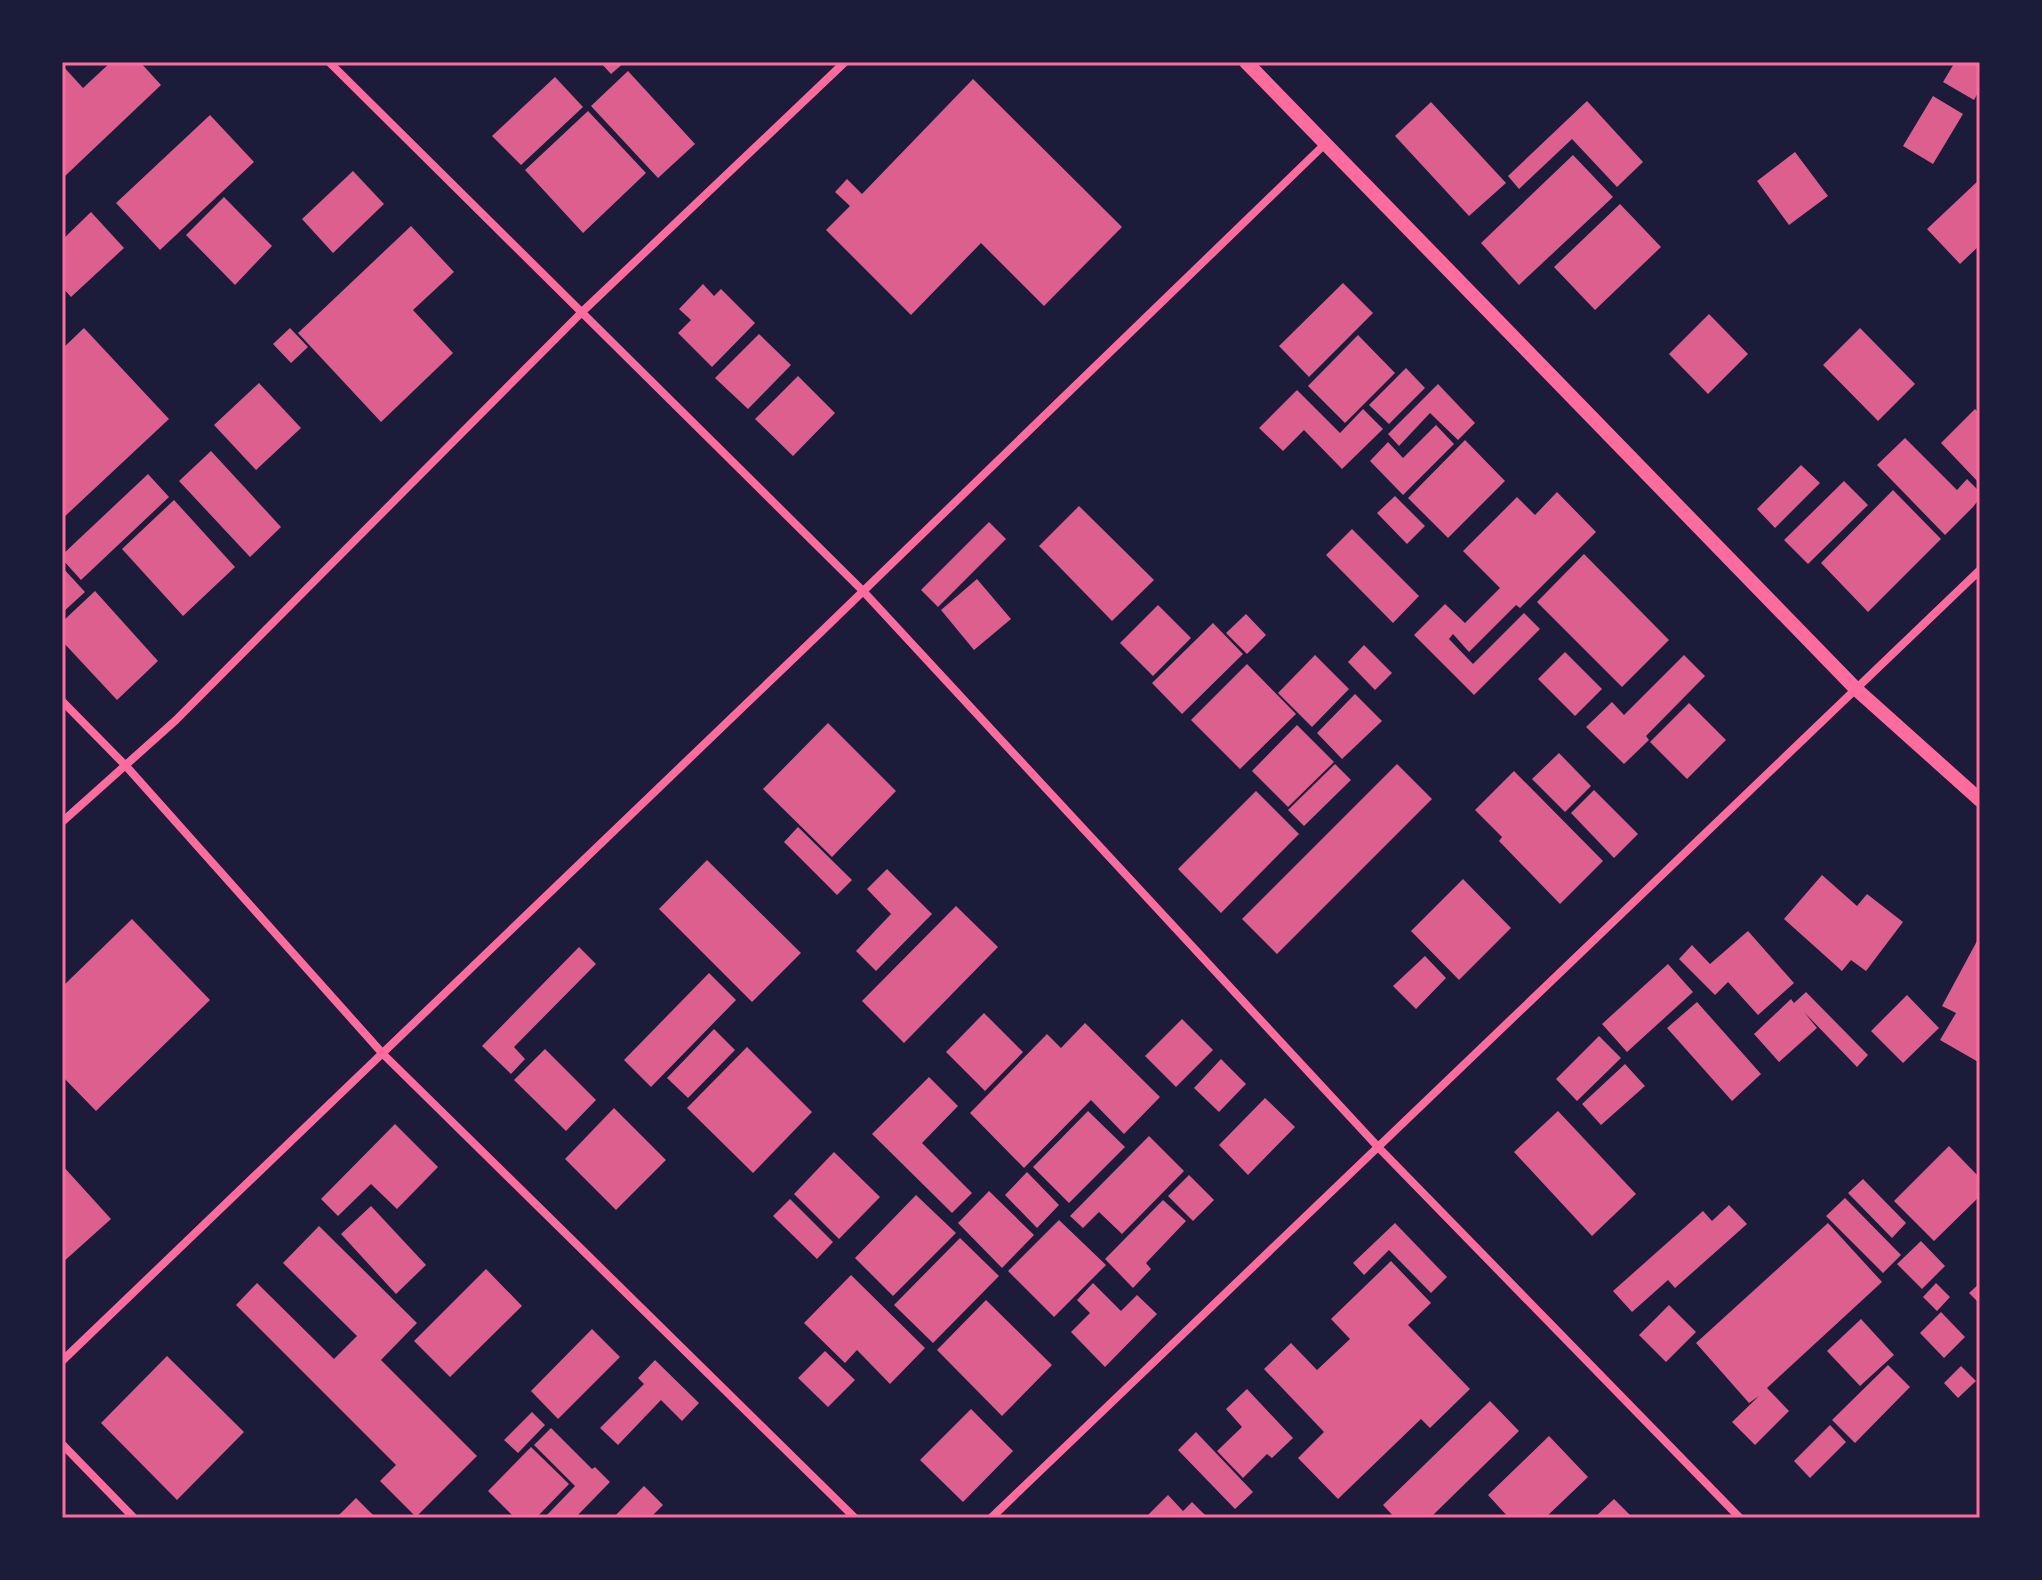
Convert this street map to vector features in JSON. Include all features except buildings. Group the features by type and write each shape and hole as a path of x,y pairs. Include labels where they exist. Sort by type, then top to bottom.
{"street":[{"path":"329,62 863,591 1379,1148 1740,1518"},
{"path":"62,822 198,698 582,312 845,62"},
{"path":"1246,62 1856,689 1980,800"},
{"path":"62,1361 1326,143"},
{"path":"991,1518 1980,570"},
{"path":"62,701 126,766 383,1054 855,1518"},
{"path":"62,1444 134,1518"}]}
